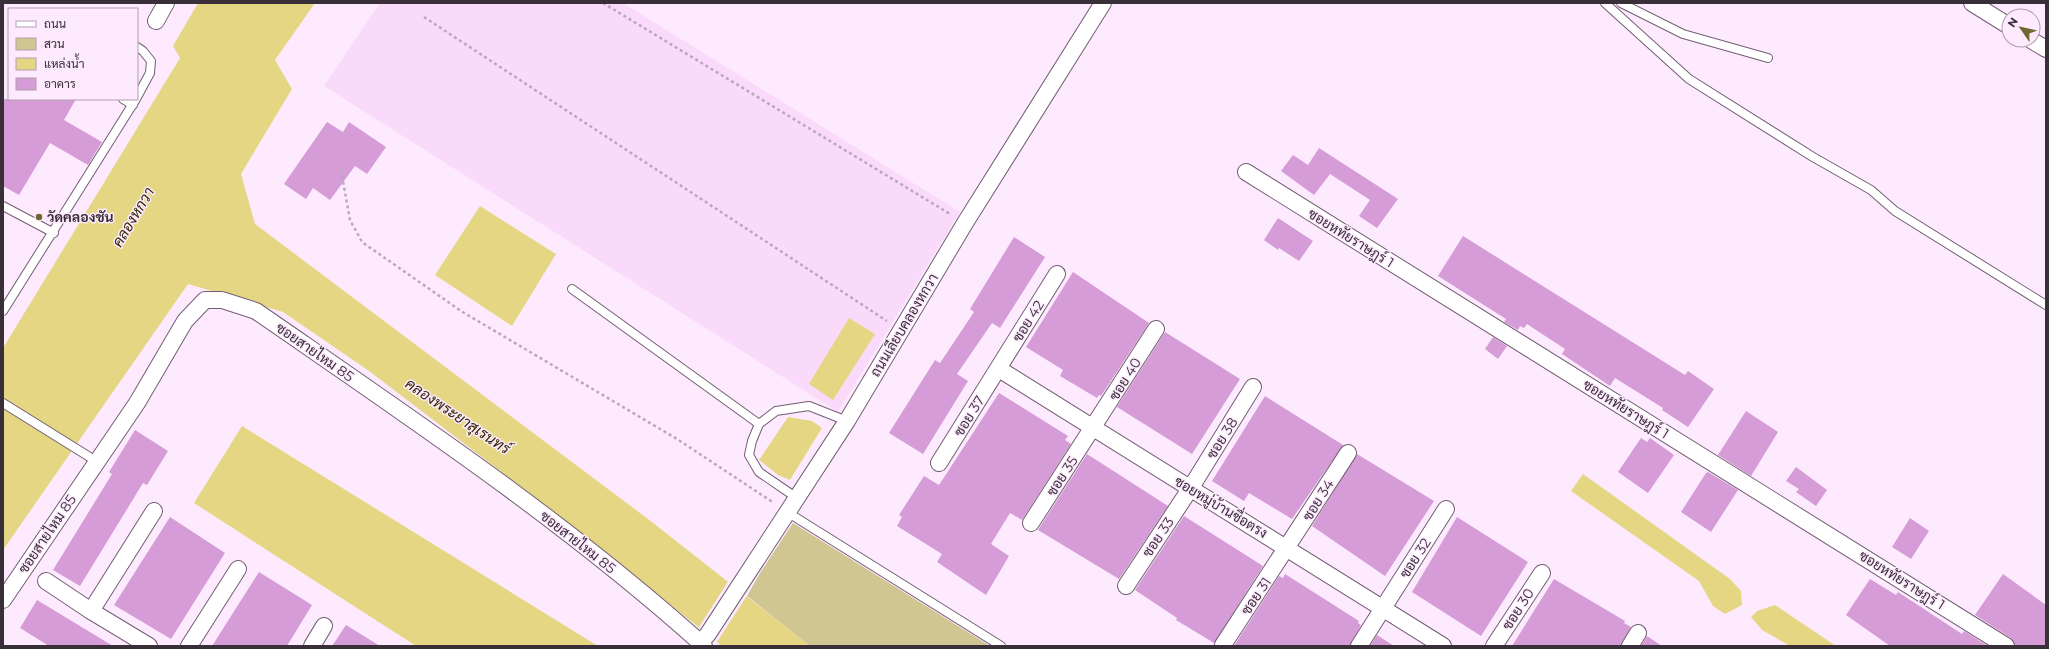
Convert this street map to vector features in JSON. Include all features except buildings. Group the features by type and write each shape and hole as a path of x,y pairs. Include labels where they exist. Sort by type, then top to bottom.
{"street":[{"path":"156,21 166,3"},
{"name":"ถนนเลียบคลองหกวา","path":"704,641 750,567 847,421 965,223 1103,3"},
{"path":"1972,3 2001,21"},
{"name":"ซอยหทัยราษฎร์ 1","path":"1246,172 2006,646"},
{"name":"ซอย 42","path":"999,368 1057,274"},
{"name":"ซอยสายไหม 85","path":"3,600 96,461 137,403 185,321 205,300 222,300 256,311 442,441 587,546 704,641"},
{"name":"ซอย 40","path":"1093,429 1156,329"},
{"name":"ซอยหมู่บ้านซื่อตรง","path":"999,368 1093,429 1384,607 1443,646"},
{"name":"ซอย 37","path":"939,463 999,368"},
{"name":"ซอย 38","path":"1190,489 1253,387"},
{"name":"ซอย 35","path":"1031,523 1093,429"},
{"name":"ซอย 34","path":"1288,548 1348,453"},
{"name":"ซอย 33","path":"1126,586 1190,489"},
{"name":"ซอย 32","path":"1359,646 1446,509"},
{"path":"91,611 154,511"},
{"name":"ซอย 31","path":"1223,645 1288,548"},
{"path":"189,646 238,569"},
{"name":"ซอย 30","path":"1494,646 1542,573"},
{"path":"46,581 91,611 149,646"},
{"path":"312,646 324,626"}],"lane":[{"path":"1605,3 1689,79 1812,157 1871,190 1895,211 2046,306"},
{"path":"1621,3 1683,34 1768,58"},
{"path":"138,48 143,51 151,61 150,73 138,95"},
{"path":"3,312 54,233 135,101"},
{"path":"3,206 54,233"},
{"path":"572,289 759,424"},
{"path":"3,403 96,461"},
{"path":"797,498 759,472 749,455 759,424 776,411 809,406 847,421"},
{"path":"787,512 1001,646"}],"path":[{"path":"603,3 965,223"},
{"path":"424,18 901,330"},
{"path":"341,170 350,220 362,242 461,311 677,439 787,512"}],"shaded area":[{"path":"380,3 623,3 960,212 838,412 324,86"}],"green space":[{"path":"793,523 990,646 810,646 747,596 760,573"}],"water":[{"path":"198,3 315,3 275,60 292,89 241,174 255,224 648,519 810,646 722,646 571,525 369,371 283,312 188,284 3,550 3,348 180,58 173,46"},
{"path":"480,206 556,254 512,326 435,275"},
{"path":"849,318 875,334 833,400 809,384"},
{"path":"788,417 812,421 822,428 790,480 778,475 759,460"},
{"path":"242,426 598,646 416,646 194,503"},
{"path":"1583,474 1730,579 1741,591 1742,605 1725,614 1713,606 1699,581 1571,491"},
{"path":"1775,605 1836,646 1790,646 1762,630 1751,617 1757,611"}],"pier":[{"path":"729,580 748,594 717,642 699,627"}],"place":[{"name":"วัดคลองชัน","path":"39,217"}],"water label":[{"name":"คลองหกวา","path":"133,217"},
{"name":"คลองพระยาสุเรนทร์","path":"458,416"}]}
